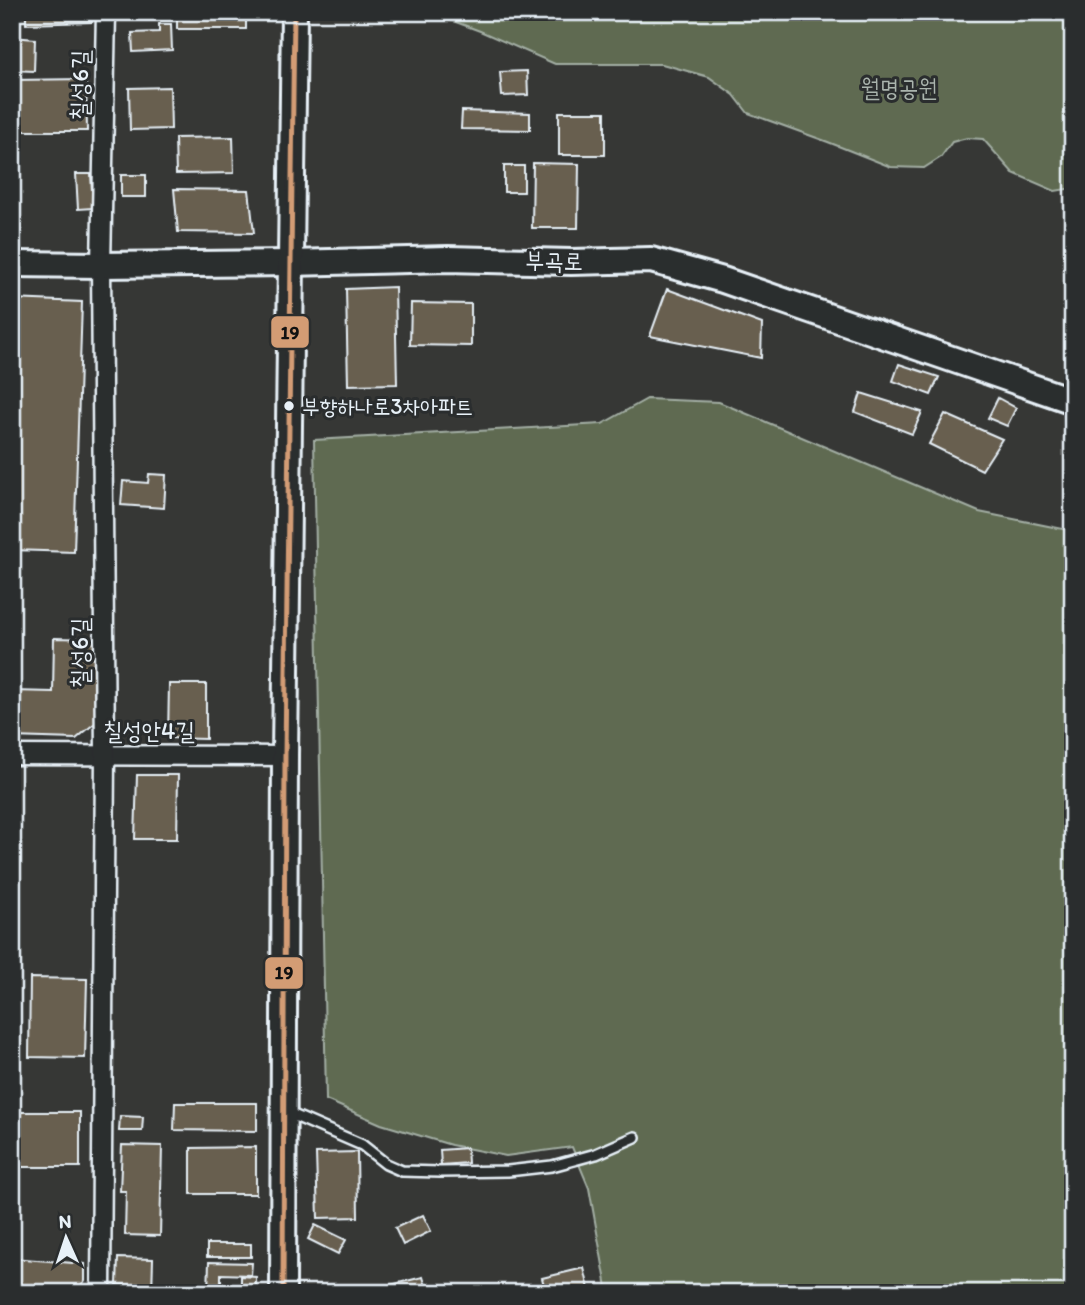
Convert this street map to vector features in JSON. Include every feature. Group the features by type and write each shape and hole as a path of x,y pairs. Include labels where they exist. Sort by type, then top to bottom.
{"street":[{"name":"칠성6길","path":"101,1293 105,755 101,265 106,12"},
{"path":"283,1293 285,756 293,12"},
{"name":"부곡로","path":"12,264 290,263 448,259 572,262 651,260 723,280 1073,401"},
{"name":"칠성안4길","path":"12,755 285,756"}],"lane":[{"path":"284,1112 362,1145 386,1164 402,1171 508,1171 552,1166 596,1154 635,1137"}],"green space":[{"name":"월명공원","path":"429,12 1073,12 1073,188 1055,191 1013,173 983,139 967,138 952,142 941,157 924,168 891,167 748,113 734,95 709,77 662,64 555,64"},
{"path":"647,399 719,402 979,512 1073,531 1073,1293 608,1293 589,1188 572,1147 506,1156 451,1145 381,1124 326,1100 314,440 602,424"}],"building":[{"path":"26,12 92,12 92,22 26,24"},
{"path":"177,12 246,12 246,29 177,29"},
{"path":"159,24 171,24 172,50 133,52 132,33 159,32"},
{"path":"12,37 35,39 34,71 12,70"},
{"path":"527,71 528,95 502,96 500,72"},
{"path":"86,79 87,131 12,131 12,80"},
{"path":"170,87 171,129 130,130 129,88"},
{"path":"462,111 530,113 530,130 461,129"},
{"path":"559,112 605,112 605,155 559,155"},
{"path":"233,137 234,173 176,174 175,138"},
{"path":"533,163 579,164 578,228 532,228"},
{"path":"504,166 524,166 524,192 504,192"},
{"path":"76,174 91,174 93,208 78,209"},
{"path":"121,175 146,175 146,197 121,197"},
{"path":"174,189 249,190 254,233 178,232"},
{"path":"395,287 397,384 348,385 346,289"},
{"path":"667,289 762,324 761,358 650,336"},
{"path":"12,299 82,302 74,552 12,550"},
{"path":"411,303 471,304 471,346 410,345"},
{"path":"899,364 939,377 931,395 893,381"},
{"path":"861,393 922,412 912,434 855,412"},
{"path":"998,398 1016,408 1007,426 988,418"},
{"path":"945,414 1002,439 982,470 929,444"},
{"path":"149,474 166,475 164,508 121,505 123,481 148,483"},
{"path":"54,638 97,639 95,723 76,739 12,737 12,691 53,692"},
{"path":"169,684 206,684 206,739 168,738"},
{"path":"137,775 178,775 177,839 135,839"},
{"path":"30,978 87,979 85,1058 29,1057"},
{"path":"175,1103 257,1103 257,1131 174,1130"},
{"path":"16,1112 80,1112 80,1167 12,1167"},
{"path":"120,1116 143,1117 142,1131 119,1131"},
{"path":"122,1145 162,1146 160,1236 125,1235 126,1191 120,1191"},
{"path":"256,1147 256,1194 191,1194 191,1148"},
{"path":"467,1148 468,1163 441,1165 440,1150"},
{"path":"357,1152 358,1217 318,1218 316,1153"},
{"path":"423,1215 431,1231 403,1245 395,1228"},
{"path":"315,1225 346,1240 338,1254 308,1239"},
{"path":"207,1244 251,1244 251,1257 207,1257"},
{"path":"12,1258 85,1264 85,1281 72,1293 12,1293"},
{"path":"118,1258 153,1259 152,1293 129,1293 130,1285 117,1285"},
{"path":"209,1262 252,1263 251,1275 221,1274 221,1292 208,1292"},
{"path":"584,1268 590,1293 546,1293 542,1278"},
{"path":"241,1276 256,1277 256,1293 241,1293"},
{"path":"423,1277 428,1293 375,1293 374,1289"}],"transit line":[{"name":"19","path":"283,1293 285,756 294,12"}],"place":[{"name":"부향하나로3차아파트","path":"289,406"}]}
